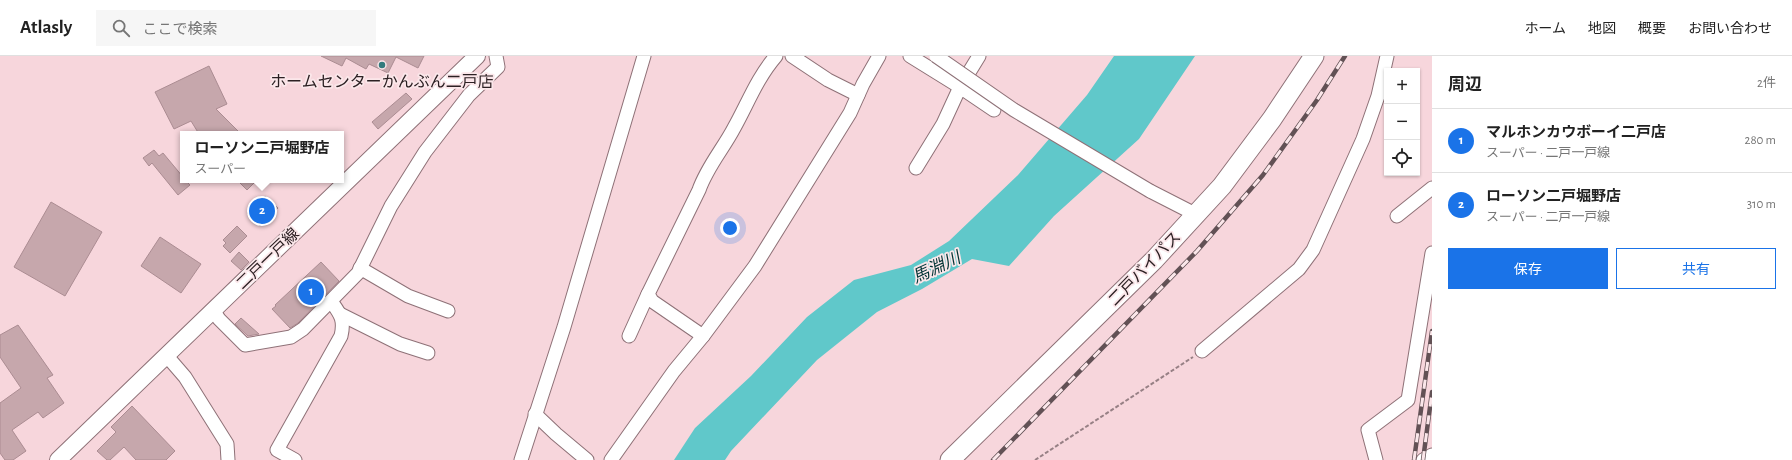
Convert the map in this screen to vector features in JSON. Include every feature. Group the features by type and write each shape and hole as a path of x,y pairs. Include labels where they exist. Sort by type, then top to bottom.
{"highway":[{"name":"二戸バイパス","path":"950,460 1154,260 1222,186 1272,119 1314,56"}],"main road":[{"name":"二戸一戸線","path":"58,460 477,56"}],"street":[{"path":"213,310 219,319 245,346 291,337 303,329 358,273 392,206 421,159 469,95 498,66 496,56"},
{"path":"521,460 564,327 644,56"},
{"path":"629,336 699,190 704,176 735,128 750,95 766,68 776,56"},
{"path":"792,56 828,80 858,95"},
{"path":"611,460 674,371 703,336 755,266 850,113 858,95 880,56"},
{"path":"910,56 994,110"},
{"path":"936,56 1014,110 1150,192 1195,214"},
{"path":"916,168 943,124 960,87 979,56"},
{"path":"1202,351 1299,269 1313,250 1363,140 1378,96 1387,56"},
{"path":"1396,216 1432,188"},
{"path":"1376,460 1368,430 1408,400 1432,253"},
{"path":"360,268 408,296 448,311"},
{"path":"648,294 652,301 703,336"},
{"path":"295,460 277,450 341,336 344,324 340,314 331,301"},
{"path":"340,314 400,344 428,353"},
{"path":"166,355 185,377 227,444 228,460"},
{"path":"535,414 587,460"},
{"path":"1424,460 1432,456"}],"path":[{"path":"1035,460 1202,351"}],"water":[{"name":"馬淵川","path":"1114,56 1195,56 1139,139 1054,216 1009,266 972,259 922,289 877,312 817,360 731,451 725,460 674,460 695,428 751,376 807,317 854,280 911,265 949,241 1018,175 1087,95"}],"building":[{"name":"ホームセンターかんぶん二戸店","path":"321,56 424,56 418,68 396,57 388,73 369,64 366,69 346,58 342,66"},
{"path":"209,66 227,104 216,109 238,131 197,131 191,121 174,129 155,92"},
{"path":"406,93 412,99 378,129 372,122"},
{"path":"154,150 159,156 163,153 180,173 180,183 188,183 190,185 178,195 152,163 149,166 143,158"},
{"path":"240,183 254,183 247,190"},
{"path":"265,196 278,208 260,226 247,213"},
{"path":"51,202 102,232 65,296 14,267"},
{"path":"237,226 247,236 230,253 223,246 226,243 223,240"},
{"path":"160,237 201,264 181,293 141,266"},
{"path":"239,252 249,262 241,270 231,261"},
{"path":"321,262 339,281 298,323 290,328 272,309"},
{"path":"241,318 259,334 248,336 235,324"},
{"path":"18,325 53,375 47,378 64,403 43,418 38,412 12,430 26,451 13,460 5,460 0,453 0,403 21,388 0,357 0,335"},
{"path":"132,406 175,451 166,460 136,460 124,447 110,460 107,460 97,451 116,432 111,427"}],"railway":[{"path":"993,460 1197,251 1263,175 1317,100 1345,56"},
{"path":"1414,460 1432,331"},
{"path":"1423,460 1432,392"}],"place":[{"name":"ホームセンターかんぶん二戸店","path":"382,65"},
{"name":"ローソン二戸堀野店","path":"262,211"},
{"name":"マルホンカウボーイ二戸店","path":"311,292"}]}
